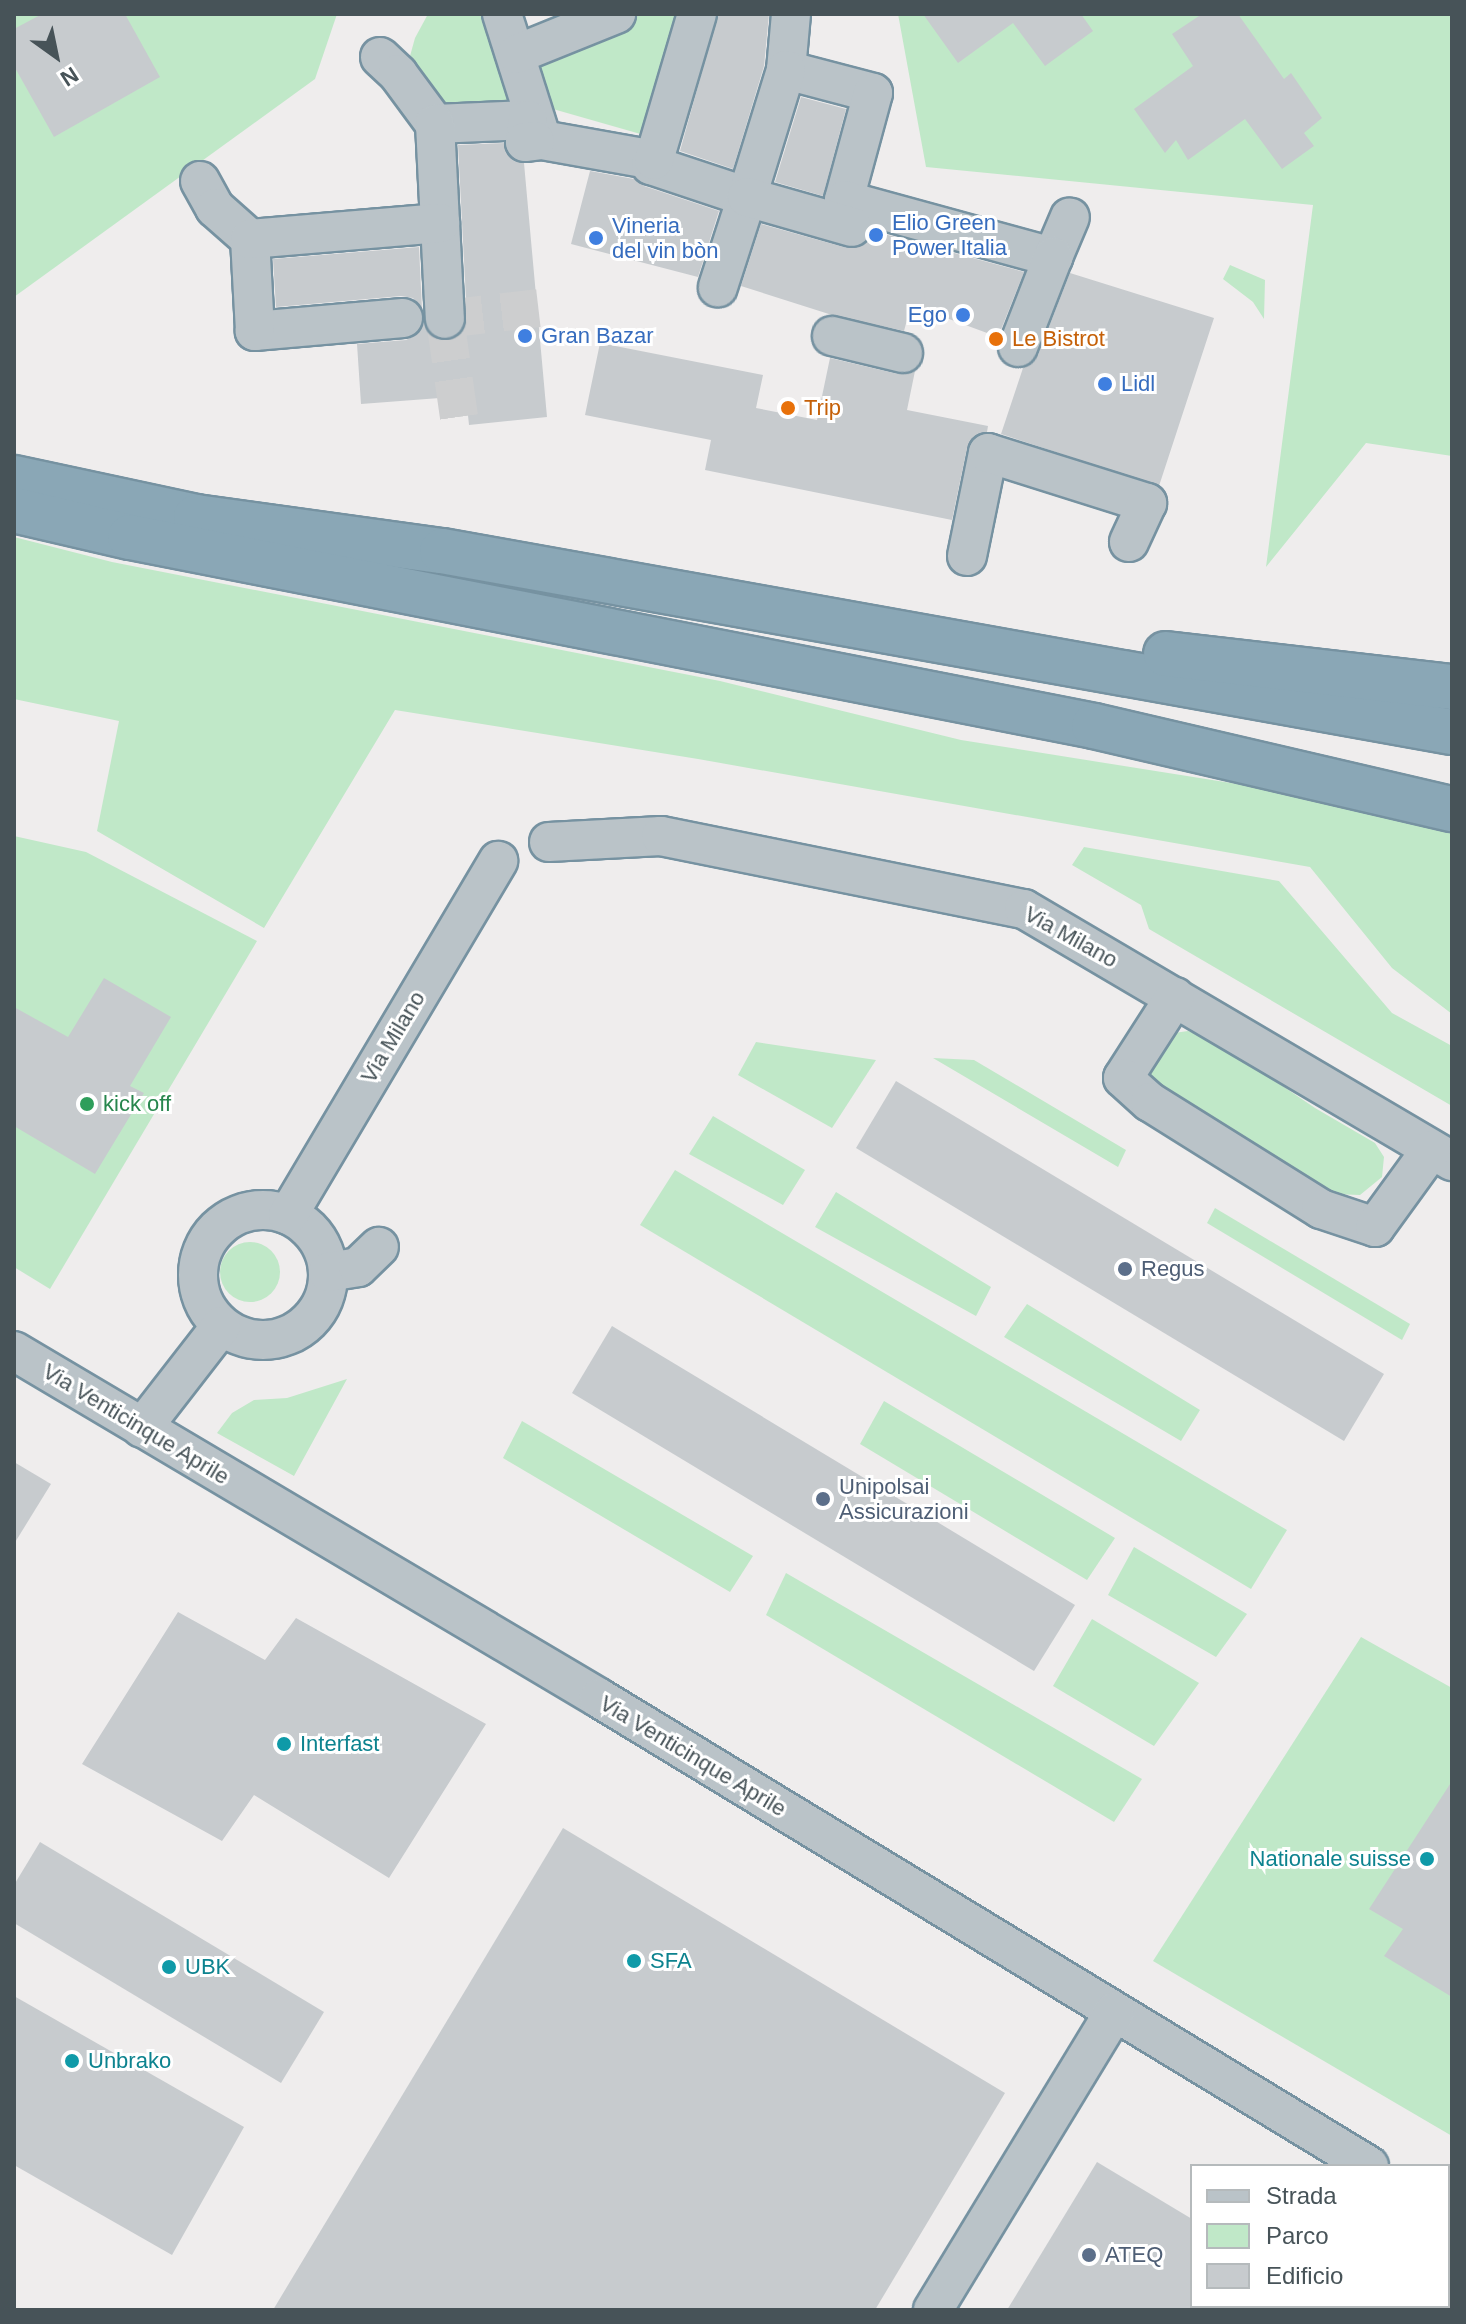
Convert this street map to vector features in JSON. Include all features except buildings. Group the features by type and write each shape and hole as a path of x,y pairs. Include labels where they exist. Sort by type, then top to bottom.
{"highway":[{"path":"14,478 196,517 442,551 1452,732"},
{"path":"14,510 130,537 1094,726 1452,809"},
{"path":"790,611 1452,687"},
{"path":"1094,726 1452,781"}],"street":[{"path":"502,14 542,140"},
{"path":"517,54 616,14"},
{"path":"697,14 651,165 747,197 1053,257"},
{"path":"718,287 786,70 791,14"},
{"path":"380,57 398,74 435,124 445,319"},
{"path":"786,70 873,93 844,217"},
{"path":"435,124 528,120 525,142 542,140 654,160"},
{"path":"200,181 215,208 250,239 255,331 403,318"},
{"path":"1018,347 1070,217"},
{"path":"250,239 440,223"},
{"path":"832,336 903,353"},
{"path":"967,556 993,440 1147,503 1129,542"},
{"name":"Via Milano","path":"549,842 661,836 1024,909 1442,1155"},
{"name":"Via Milano","path":"288,1215 498,861"},
{"path":"1175,997 1123,1078 1150,1102 1321,1209 1375,1227 1442,1155"},
{"path":"265,1209 288,1215 309,1228 322,1247 328,1272 320,1307 306,1325 269,1341 241,1337 221,1326 207,1310 198,1281 199,1260 208,1240 219,1227 238,1214 265,1209"},
{"path":"328,1272 358,1267 379,1247"},
{"path":"142,1428 221,1326"},
{"name":"Via Venticinque Aprile","path":"14,1351 599,1698 1366,2164"},
{"path":"933,2310 1114,2012"}],"green space":[{"path":"14,14 337,14 315,79 14,297"},
{"path":"428,14 487,14 523,108 446,118 407,67 415,38"},
{"path":"643,14 686,14 651,137 546,107 530,61"},
{"path":"898,14 1452,14 1452,456 1366,443 1266,567 1313,205 926,167"},
{"path":"1230,265 1265,280 1264,319 1253,302 1223,279"},
{"path":"14,537 112,562 720,681 961,740 1381,807 1452,828 1452,1014 1392,968 1310,867 698,759 395,710 264,928 97,831 119,721 14,699"},
{"name":"kick off","path":"14,836 86,852 257,941 50,1289 14,1267"},
{"path":"1084,847 1279,881 1392,1013 1452,1046 1452,1106 1149,929 1141,905 1072,865"},
{"path":"1188,1031 1216,1041 1315,1108 1375,1143 1384,1157 1382,1177 1360,1195 1332,1194 1150,1083 1151,1056 1174,1033"},
{"path":"756,1042 876,1060 832,1128 738,1075"},
{"path":"933,1058 974,1060 1126,1150 1118,1167"},
{"path":"713,1116 805,1170 783,1205 689,1154"},
{"path":"675,1170 1287,1530 1251,1589 640,1225"},
{"path":"836,1192 991,1287 976,1316 815,1227"},
{"path":"1215,1208 1410,1324 1402,1340 1207,1223"},
{"path":"250,1242 272,1250 280,1272 272,1294 250,1302 228,1294 220,1272 228,1250"},
{"path":"1027,1304 1200,1410 1181,1441 1004,1337"},
{"path":"347,1379 294,1476 217,1433 232,1413 254,1400 287,1398"},
{"path":"884,1401 1115,1538 1087,1580 860,1444"},
{"path":"522,1421 753,1556 730,1592 503,1458"},
{"path":"1134,1547 1247,1614 1216,1657 1108,1595"},
{"path":"786,1573 1142,1779 1114,1822 766,1615"},
{"path":"1092,1619 1199,1683 1154,1746 1053,1686"},
{"path":"1361,1637 1452,1688 1452,2136 1153,1961"}],"tunnel":[{"path":"459,417 445,319 538,308"}],"place":[{"name":"Elio Green Power Italia","path":"876,235"},
{"name":"Vineria del vin bòn","path":"596,238"},
{"name":"Ego","path":"963,315"},
{"name":"Gran Bazar","path":"525,336"},
{"name":"Le Bistrot","path":"996,339"},
{"name":"Lidl","path":"1105,384"},
{"name":"Trip","path":"788,408"},
{"name":"kick off","path":"87,1104"},
{"name":"Regus","path":"1125,1269"},
{"name":"Unipolsai Assicurazioni","path":"823,1499"},
{"name":"Interfast","path":"284,1744"},
{"name":"Nationale suisse","path":"1427,1859"},
{"name":"SFA","path":"634,1961"},
{"name":"UBK","path":"169,1967"},
{"name":"Unbrako","path":"72,2061"},
{"name":"ATEQ","path":"1089,2255"}]}
